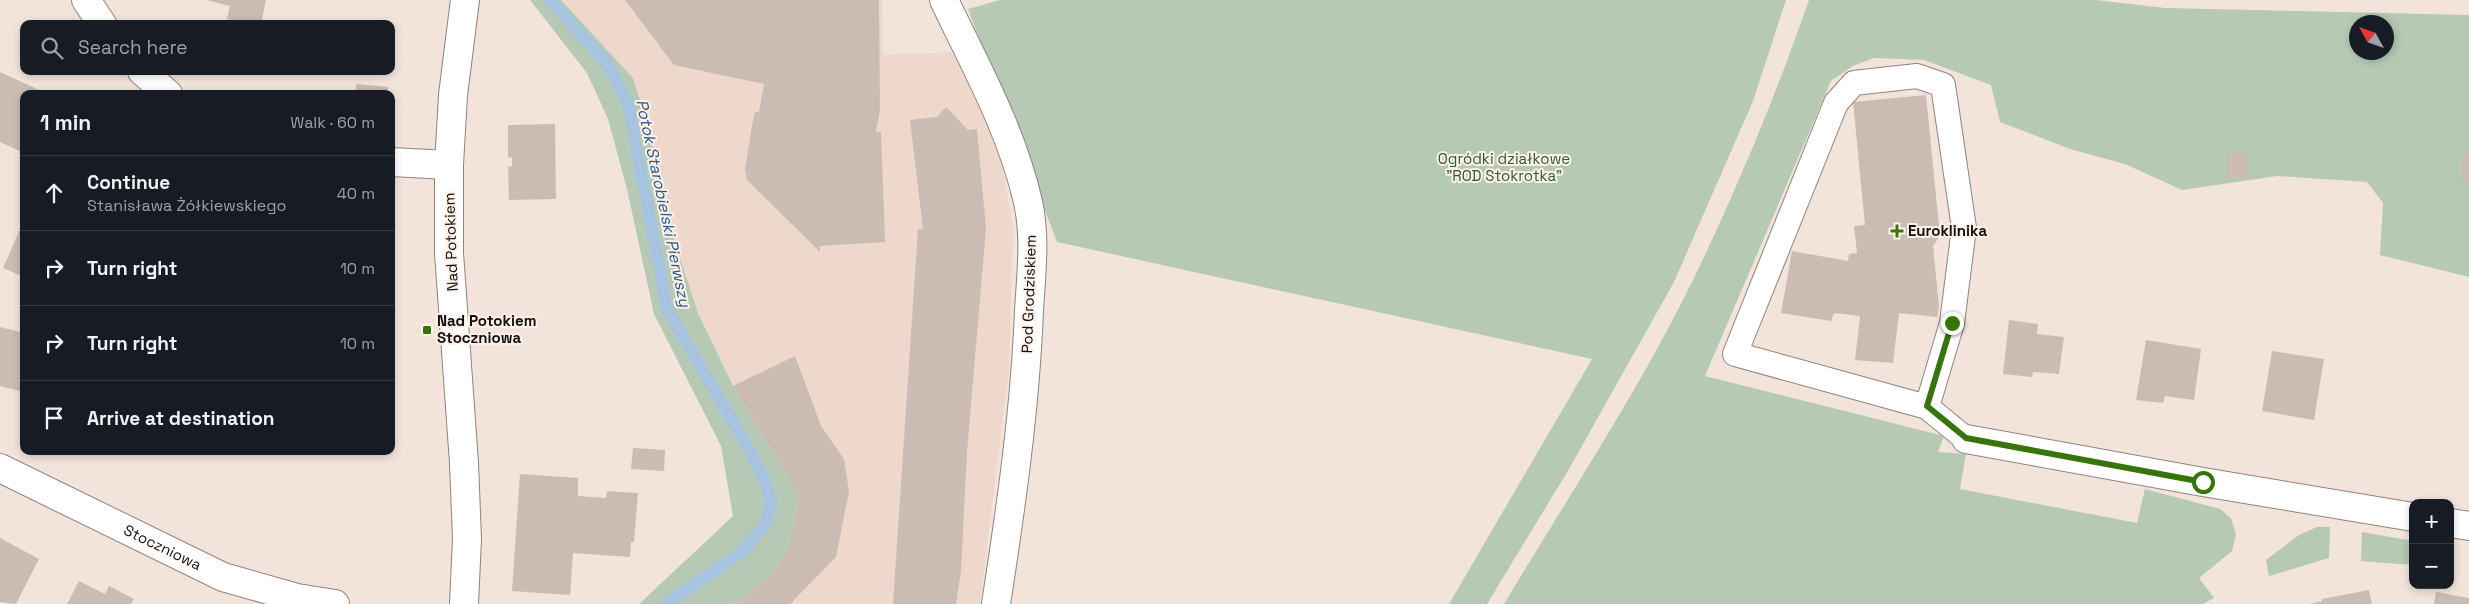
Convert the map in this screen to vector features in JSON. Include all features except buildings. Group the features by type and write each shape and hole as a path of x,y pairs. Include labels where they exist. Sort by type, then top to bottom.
{"street":[{"path":"86,0 99,20"},
{"name":"Nad Potokiem","path":"464,604 467,540 449,252 449,165 453,95 465,0"},
{"name":"Pod Grodziskiem","path":"944,0 994,106 1012,154 1028,203 1032,244 1026,368 1010,515 996,604"},
{"path":"147,75 163,90"},
{"path":"395,162 449,165"},
{"path":"1966,438 2203,482 2409,516"},
{"name":"Stoczniowa","path":"0,468 223,577 297,598 335,604"},
{"path":"2454,524 2469,526"}],"lane":[{"path":"1927,406 1952,323 1964,228 1943,84 1917,76 1854,83 1836,104 1735,354 1927,406 1966,438"}],"shaded area":[{"path":"561,0 882,0 883,55 958,52 1000,153 1013,227 1009,369 980,604 735,604 774,571 789,545 733,386 698,313 665,212 651,135 633,78"}],"green space":[{"path":"530,0 561,0 633,78 651,135 665,212 698,313 733,386 799,497 789,545 774,571 735,604 639,604 733,516 721,446 654,314 627,189 608,119 587,73"},
{"name":"Ogródki działkowe \"ROD Stokrotka\"","path":"1000,0 1786,0 1753,101 1674,282 1569,469 1487,604 1449,604 1592,359 1057,242 968,9"},
{"path":"1809,0 2096,0 2165,8 2469,15 2469,277 2380,255 2383,203 2367,182 2277,176 2182,190 2125,164 2070,149 2000,122 1991,85 1924,60 1874,58 1853,66 1831,81 1705,376 1944,436 1938,452 1966,454 1960,489 2137,523 2145,489 2220,509 2231,518 2236,534 2232,551 2199,578 2214,598 2203,604 1504,604 1626,404 1672,322 1709,246 1769,106"},
{"path":"2317,527 2330,527 2329,558 2269,576 2266,560 2299,535"},
{"path":"2362,532 2409,540 2409,565 2361,561"}],"waterway":[{"name":"Potok Starobielski Pierwszy","path":"550,0 606,62 628,104 667,309 748,448 764,479 771,501 766,524 742,552 665,604"}],"place":[{"name":"Euroklinika","path":"1897,231"},
{"name":"Nad Potokiem Stoczniowa","path":"427,330"}],"route":[{"path":"1952,323 1927,406 1966,438 2203,482"}]}
